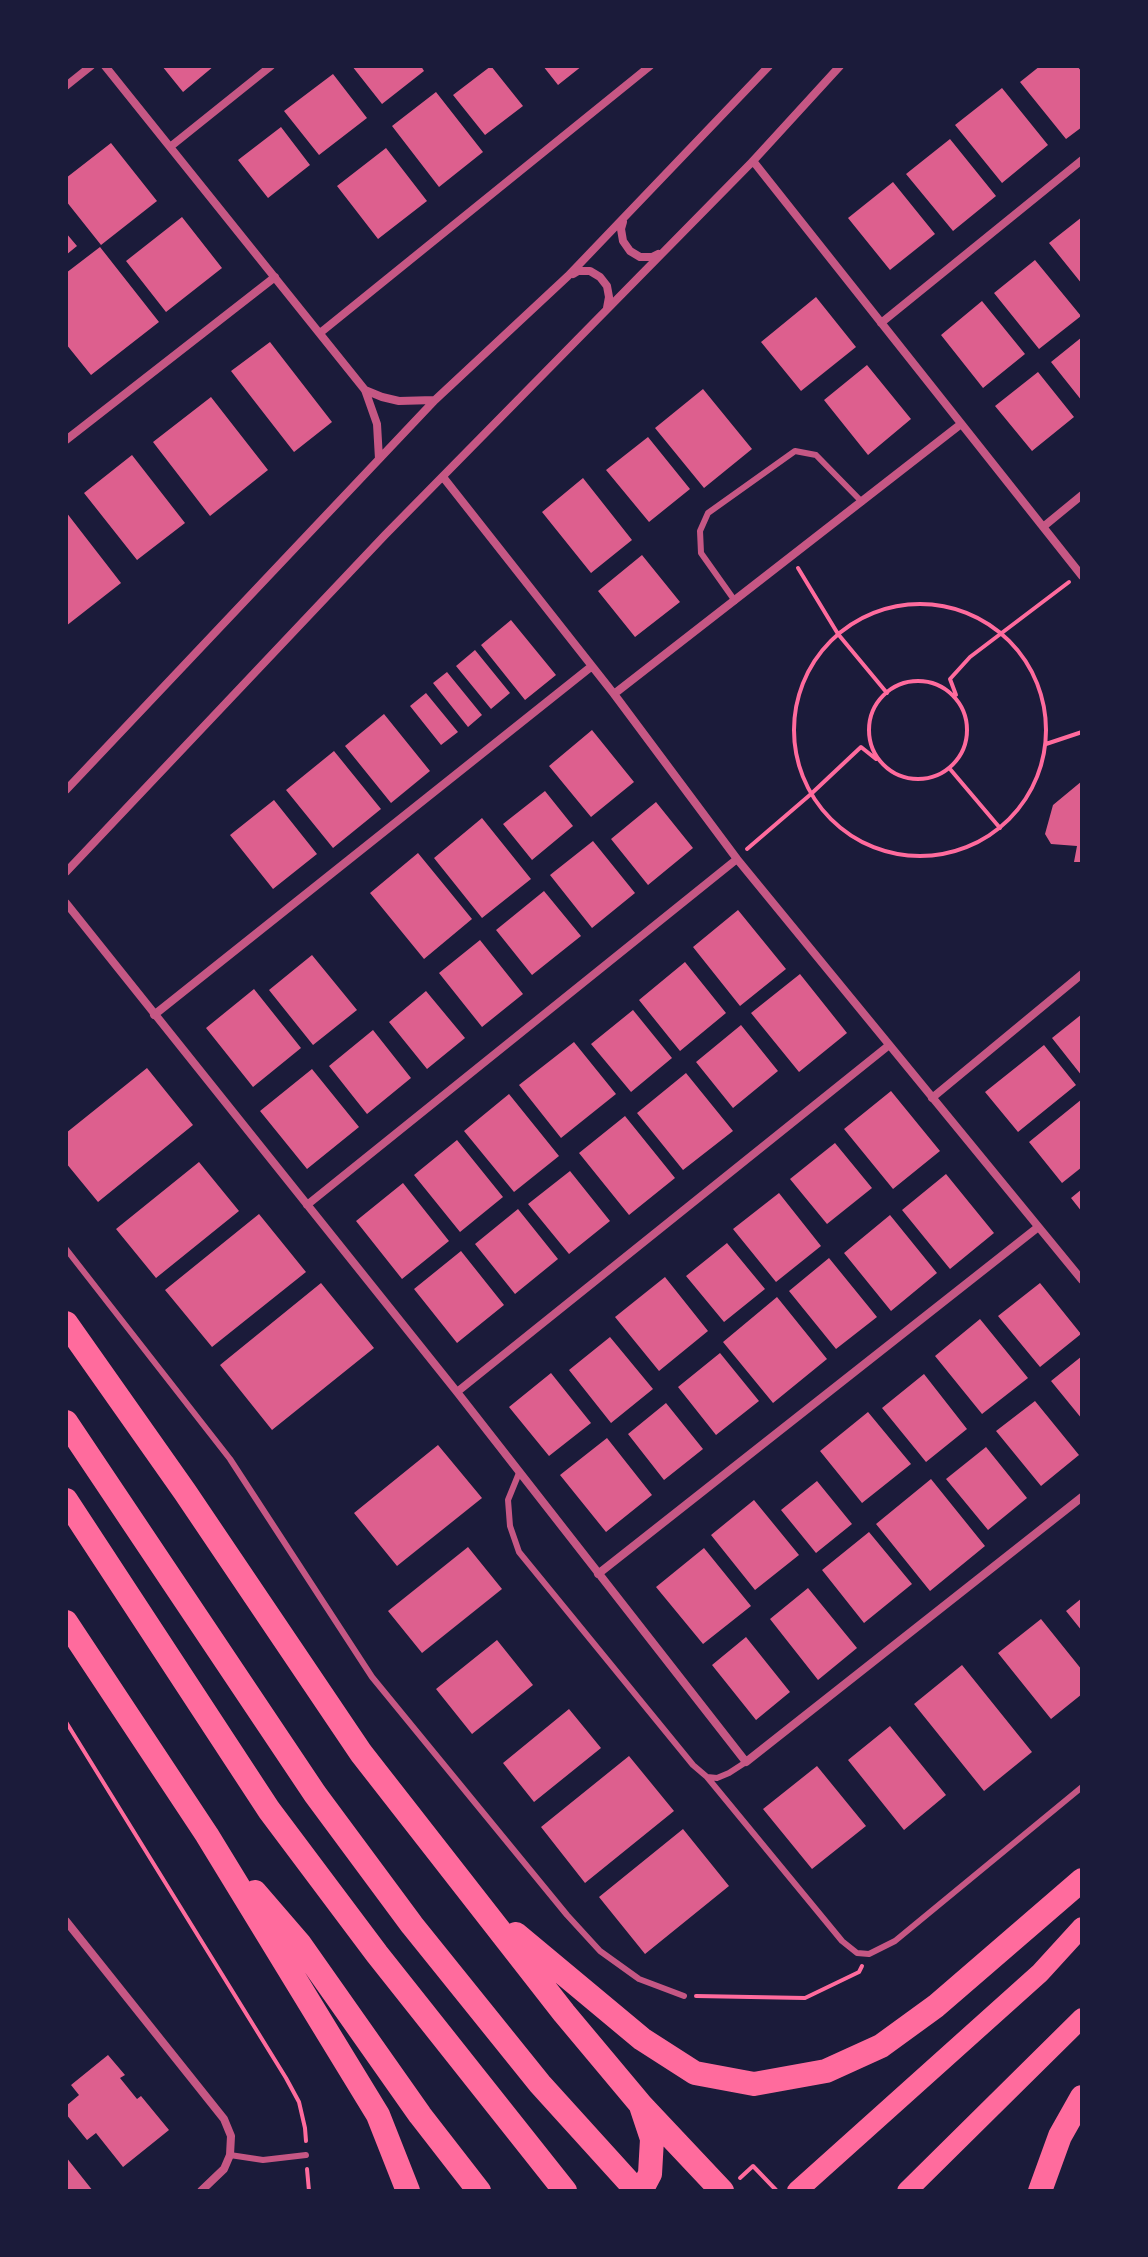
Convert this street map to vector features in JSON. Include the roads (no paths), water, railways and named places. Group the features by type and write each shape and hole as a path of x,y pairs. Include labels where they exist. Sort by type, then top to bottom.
{"highway":[{"path":"66,1323 185,1492 361,1753 564,2013 641,2105 729,2187"},
{"path":"66,1422 315,1794 412,1925 540,2084 639,2191 650,2174 652,2139 641,2105"},
{"path":"66,1500 269,1810 377,1954 565,2191"},
{"path":"66,1622 207,1835 378,2115 408,2191"},
{"path":"207,1835 299,1943 420,2115 479,2191"},
{"path":"478,1903 642,2039 695,2073 754,2084 826,2071 881,2046 936,2006 1082,1880"},
{"path":"1040,2191 1060,2136 1082,2097"}],"main road":[{"path":"797,2191 1040,1973 1082,1927"},
{"path":"907,2191 1082,2018"}],"street":[{"path":"66,86 91,66"},
{"path":"105,66 365,390 377,424 379,460"},
{"path":"170,147 271,66"},
{"path":"320,333 650,66"},
{"path":"66,790 435,400 568,276 769,66"},
{"path":"66,872 385,535 753,161 840,66"},
{"path":"881,323 1082,160"},
{"path":"753,161 1081,575"},
{"path":"625,218 621,229 623,241 630,251 640,257 652,257 663,252"},
{"path":"568,276 578,271 590,271 600,277 607,286 609,297 606,308"},
{"path":"66,440 275,277"},
{"path":"365,390 399,401 435,400"},
{"path":"614,694 961,424"},
{"path":"443,477 614,694 737,859 1082,1280"},
{"path":"1043,527 1082,495"},
{"path":"154,1015 592,666"},
{"path":"307,1205 737,859"},
{"path":"66,903 457,1392 746,1762 1082,1497"},
{"path":"932,1098 1082,974"},
{"path":"457,1392 888,1046"},
{"path":"598,1574 1037,1228"},
{"path":"66,1921 224,2119 231,2136 230,2155 224,2169 201,2191"}],"lane":[{"path":"735,601 701,553 700,531 708,513 795,451 816,455 862,502"},
{"path":"66,1249 230,1459 372,1677 567,1915 600,1951 639,1979 684,1996"},
{"path":"519,1473 508,1500 510,1526 519,1552 693,1765 707,1777 842,1941 857,1953 869,1954 895,1941 1082,1787"},
{"path":"707,1777 717,1778 746,1762"},
{"path":"230,2155 263,2160 306,2155"}]}
